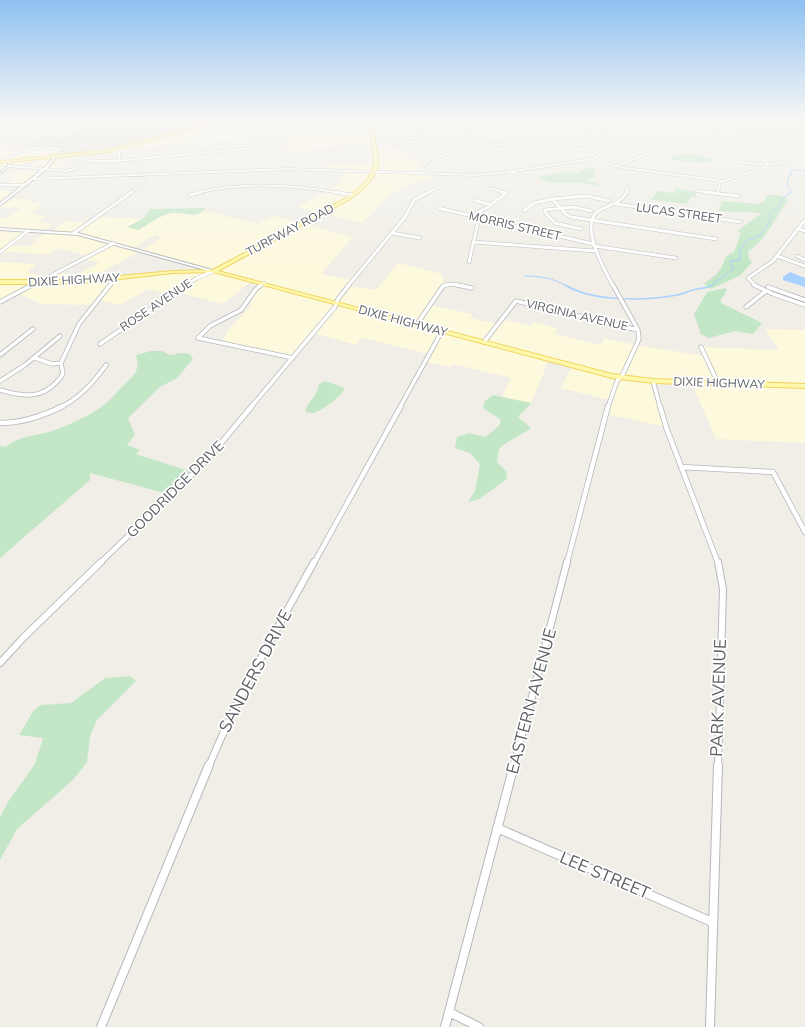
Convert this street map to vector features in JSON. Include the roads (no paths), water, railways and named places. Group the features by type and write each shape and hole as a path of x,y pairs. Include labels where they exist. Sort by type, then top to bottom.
{"main road":[{"path":"375,172 376,168"},
{"name":"TURFWAY ROAD","path":"214,271 353,195 368,183 375,172"},
{"name":"DIXIE HIGHWAY","path":"0,282 76,282 179,271 214,271 620,377 653,381 805,386"}],"street":[{"path":"31,168 68,170 78,168"},
{"path":"421,174 423,168"},
{"path":"32,179 289,169 483,175 533,168"},
{"path":"614,168 628,189 627,193 616,204 599,210 592,217 591,221 594,245 614,288 638,330"},
{"path":"620,168 722,181 764,168"},
{"path":"1,204 44,169"},
{"path":"513,171 523,181"},
{"path":"74,233 140,186 148,174"},
{"name":"GOODRIDGE DRIVE","path":"0,663 24,637 206,461 335,307 338,299 405,218 414,199 446,185 452,180 453,175"},
{"path":"718,194 720,182 722,181"},
{"path":"0,185 25,185"},
{"path":"190,195 228,188 274,186 306,187 353,195"},
{"path":"471,216 491,205 506,193 491,188"},
{"path":"697,191 739,196"},
{"path":"524,211 534,203 552,199 587,196 609,201"},
{"path":"552,199 567,215 591,221 716,239"},
{"path":"474,200 491,205"},
{"name":"LUCAS STREET","path":"616,204 741,222"},
{"path":"581,229 555,223 545,212 545,210 559,207 573,207 591,211"},
{"name":"MORRIS STREET","path":"438,208 594,245 676,258"},
{"path":"804,221 777,256 770,263 748,278 755,286 805,305"},
{"path":"469,262 478,222"},
{"path":"0,229 74,233 214,271"},
{"path":"799,229 805,231"},
{"path":"0,252 28,231"},
{"path":"392,233 420,238"},
{"path":"474,242 596,251"},
{"path":"0,302 114,243"},
{"path":"777,256 805,266"},
{"path":"797,256 805,260"},
{"name":"ROSE AVENUE","path":"100,344 197,278 214,271"},
{"path":"0,390 15,395 24,396 45,390 61,378 63,372 61,363 78,324 116,278"},
{"path":"264,283 256,289 241,310 210,326 198,338 293,358"},
{"path":"417,324 443,286 451,284 472,288"},
{"path":"768,287 805,300"},
{"path":"746,307 766,291"},
{"name":"VIRGINIA AVENUE","path":"484,342 516,301 638,330"},
{"path":"0,355 33,329"},
{"name":"EASTERN AVENUE","path":"445,1027 610,400 617,381 639,339 638,330"},
{"name":"SANDERS DRIVE","path":"101,1027 223,731 442,331"},
{"path":"0,381 35,358 60,336"},
{"path":"701,347 718,383"},
{"path":"35,358 52,364 61,363"},
{"path":"0,423 12,423 31,419 60,408 82,395 106,365"},
{"name":"PARK AVENUE","path":"653,381 666,427 718,562 723,589 710,1027"},
{"path":"681,468 773,472 805,532"},
{"name":"LEE STREET","path":"497,828 712,922"},
{"path":"449,1012 479,1027"}],"water":[{"path":"790,272 805,278 805,287 783,280 783,277"}],"waterway":[{"path":"710,286 733,269 730,261 740,260 739,251 746,241 759,236 770,221 770,215 778,207 783,198 792,192 787,186 789,176 793,174 789,172 793,170 805,171"},
{"path":"525,276 546,278 567,286"},
{"path":"567,286 590,295 620,299 664,297 682,294 710,286"}]}
